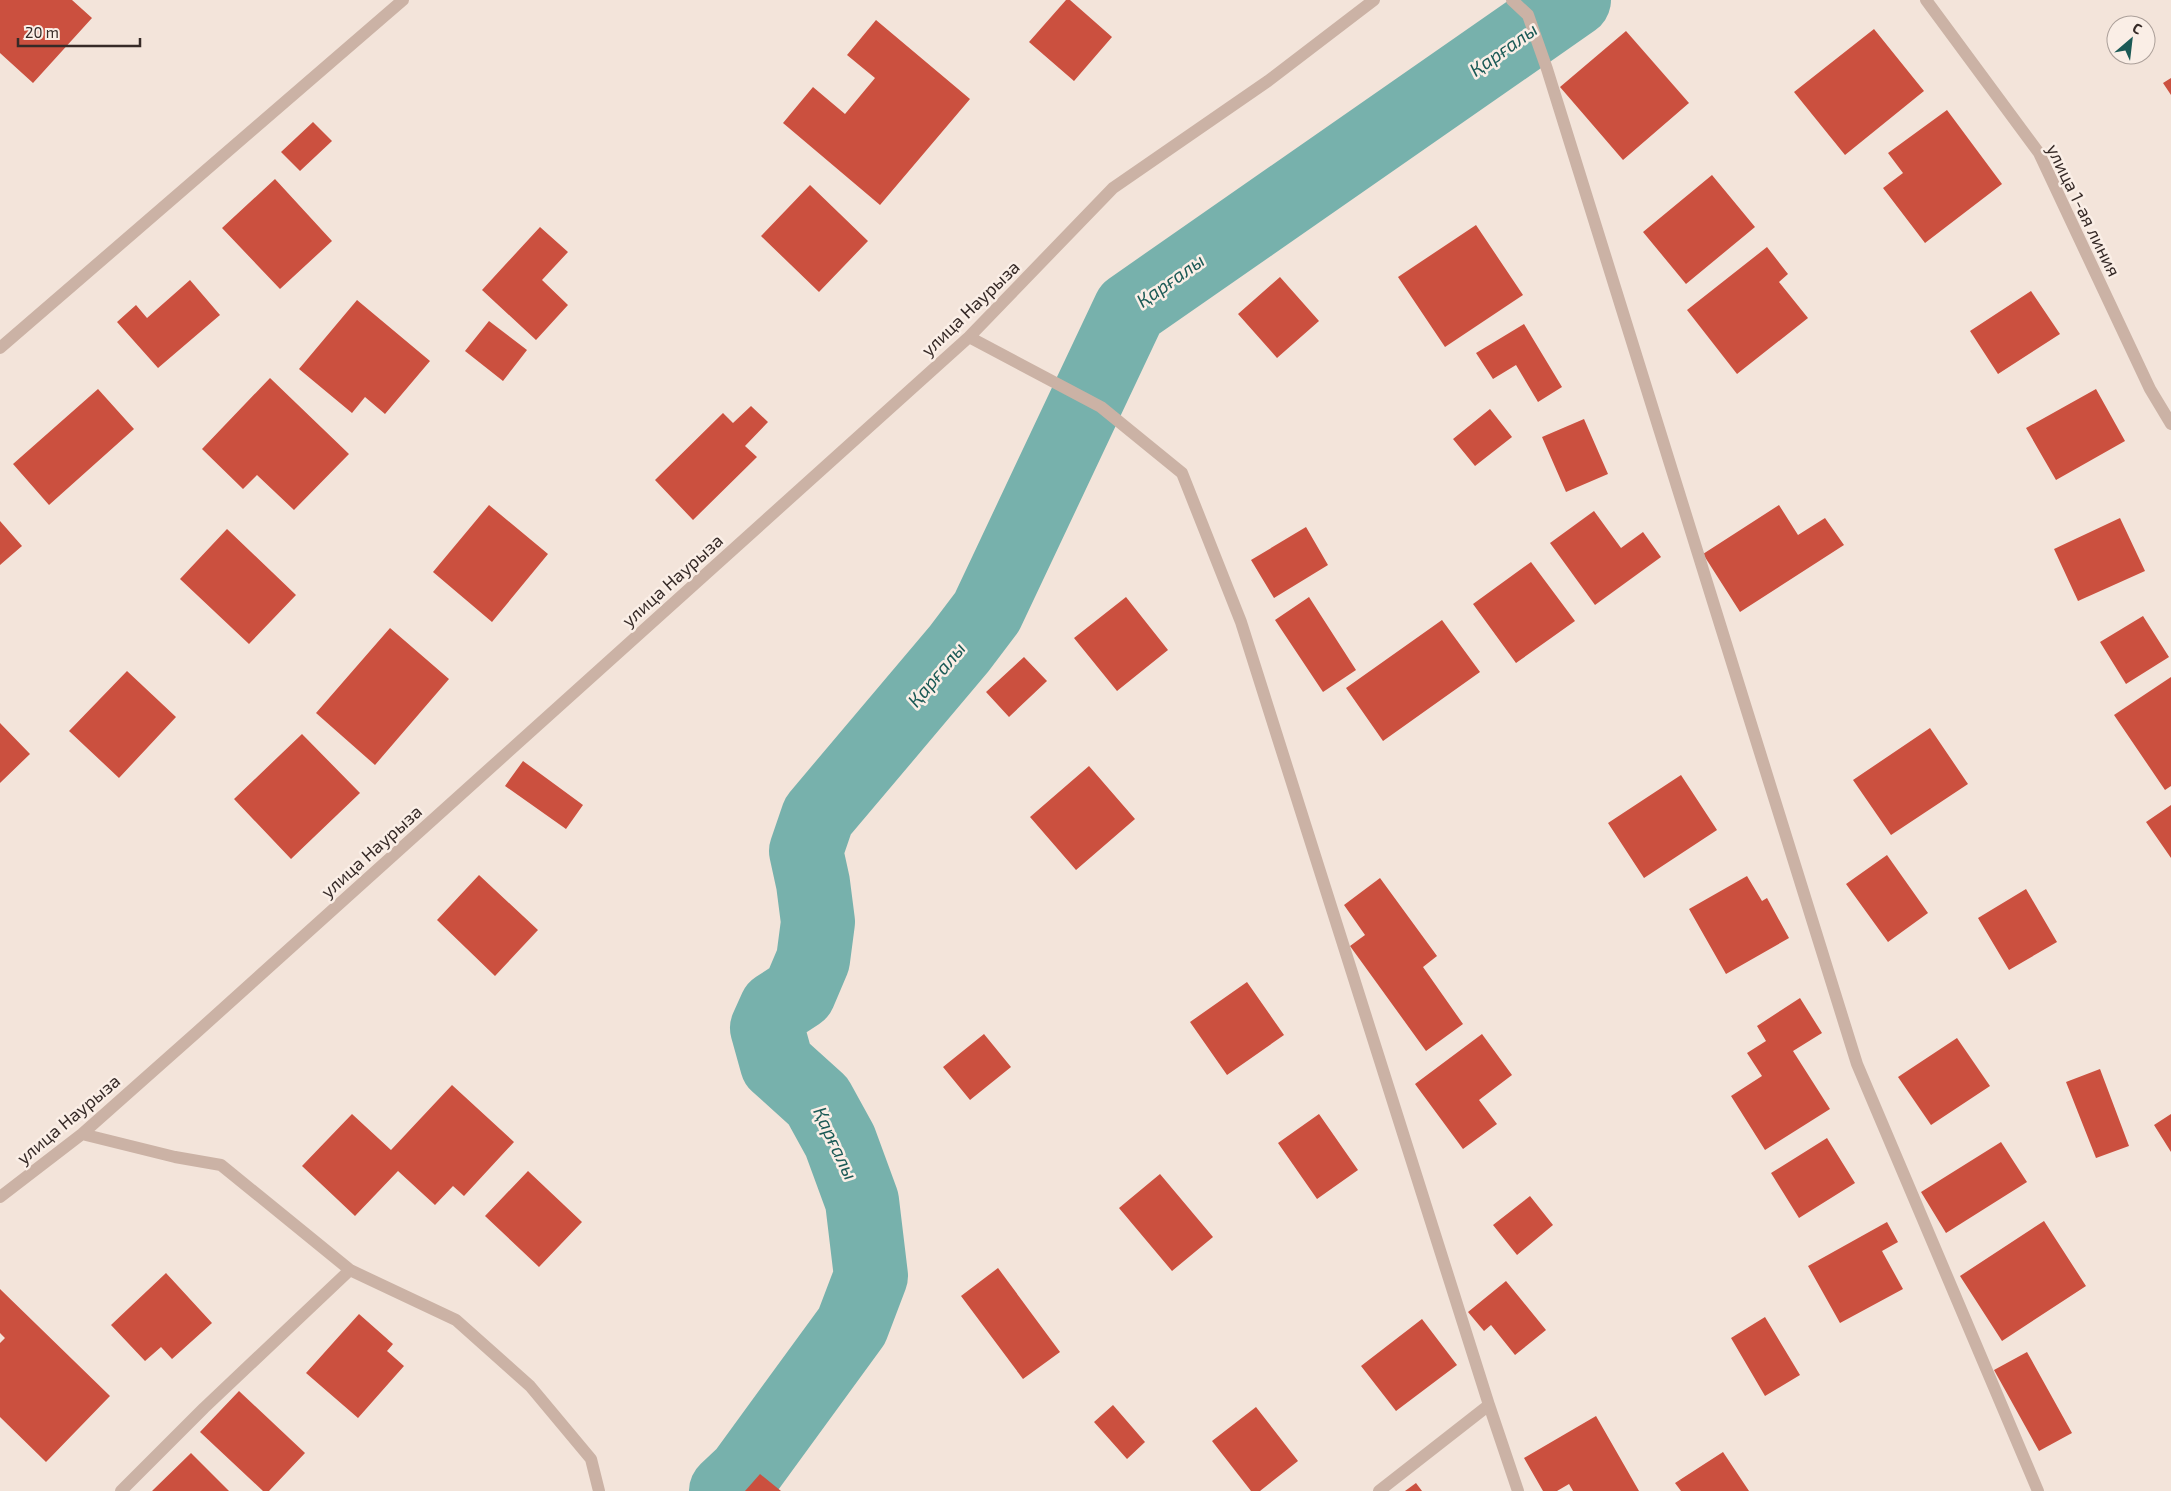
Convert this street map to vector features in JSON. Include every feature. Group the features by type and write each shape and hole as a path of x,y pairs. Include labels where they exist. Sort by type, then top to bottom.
{"street":[{"path":"0,348 402,0"},
{"name":"улица Наурыза","path":"0,1197 82,1134 969,336 1113,188 1268,81 1374,0"},
{"path":"1512,0 1528,15 1547,69 1857,1064 2038,1491"},
{"name":"улица 1-ая линия","path":"1926,0 2038,153 2150,388 2171,424"},
{"path":"969,336 1101,407 1182,473 1241,622 1489,1405 1518,1491"},
{"path":"82,1134 175,1157 221,1165 350,1270 456,1320 530,1386 591,1458 599,1491"},
{"path":"121,1491 204,1408 350,1270"},
{"path":"1379,1491 1489,1405"}],"building":[{"path":"0,0 72,0 92,18 33,83 0,53"},
{"path":"1066,0 1070,0 1112,37 1074,81 1029,42"},
{"path":"876,20 970,99 880,205 783,123 813,87 845,114 875,78 847,55"},
{"path":"1874,29 1924,91 1845,155 1794,92"},
{"path":"1626,31 1689,103 1623,160 1560,87"},
{"path":"2171,78 2171,95 2163,83"},
{"path":"1947,110 2002,184 1925,243 1883,188 1903,173 1888,153"},
{"path":"313,122 332,141 300,171 281,152"},
{"path":"1712,175 1755,227 1686,284 1643,232"},
{"path":"275,179 332,241 280,289 222,228"},
{"path":"810,185 868,241 819,292 761,236"},
{"path":"1476,225 1523,295 1445,347 1398,277"},
{"path":"540,227 568,252 542,280 568,305 536,340 482,290"},
{"path":"1767,247 1788,274 1779,282 1808,318 1737,374 1687,310"},
{"path":"1280,277 1319,321 1277,358 1238,314"},
{"path":"190,280 220,315 158,368 117,322 136,305 147,318"},
{"path":"2031,291 2060,334 1998,374 1970,331"},
{"path":"357,300 430,361 385,414 365,397 352,413 299,369"},
{"path":"489,321 527,350 503,381 465,351"},
{"path":"1524,324 1562,387 1538,402 1516,365 1493,379 1476,353"},
{"path":"270,378 349,454 294,510 257,475 243,489 202,449"},
{"path":"98,389 134,429 49,505 13,464"},
{"path":"2096,389 2125,441 2056,480 2026,428"},
{"path":"751,406 768,422 745,446 757,457 693,520 655,480 723,413 733,423"},
{"path":"1490,409 1512,437 1475,466 1453,439"},
{"path":"1584,419 1608,474 1566,492 1542,437"},
{"path":"489,505 548,554 492,622 433,572"},
{"path":"1779,505 1798,535 1825,518 1844,545 1740,612 1703,554"},
{"path":"1594,511 1621,548 1643,532 1661,557 1595,605 1550,543"},
{"path":"2120,518 2145,571 2078,601 2054,549"},
{"path":"0,521 22,546 0,565"},
{"path":"1306,527 1328,565 1274,598 1251,560"},
{"path":"227,529 296,595 249,644 180,579"},
{"path":"1531,562 1575,621 1516,663 1473,604"},
{"path":"1126,597 1168,650 1117,691 1074,638"},
{"path":"1309,597 1356,670 1323,692 1275,620"},
{"path":"2143,616 2169,657 2126,684 2100,642"},
{"path":"1442,620 1480,672 1383,741 1346,688"},
{"path":"390,628 449,679 375,765 316,713"},
{"path":"1024,657 1047,681 1009,717 986,692"},
{"path":"127,671 176,717 119,778 69,731"},
{"path":"2171,677 2171,786 2165,790 2114,715"},
{"path":"0,723 30,754 0,783"},
{"path":"1930,728 1968,784 1891,835 1853,780"},
{"path":"302,734 360,793 291,859 234,799"},
{"path":"523,761 583,805 566,829 505,786"},
{"path":"1089,766 1135,819 1076,870 1030,817"},
{"path":"1681,775 1717,830 1644,878 1608,823"},
{"path":"2171,805 2171,858 2146,822"},
{"path":"1887,855 1928,913 1888,942 1846,884"},
{"path":"479,875 538,930 495,976 437,920"},
{"path":"1747,876 1762,901 1767,898 1789,938 1726,974 1689,909"},
{"path":"1380,878 1437,956 1423,967 1463,1024 1426,1051 1350,946 1365,935 1344,905"},
{"path":"2026,889 2057,942 2009,970 1978,918"},
{"path":"1247,982 1284,1035 1227,1075 1190,1022"},
{"path":"1800,998 1822,1033 1793,1051 1830,1109 1765,1150 1731,1096 1762,1076 1747,1053 1766,1041 1757,1026"},
{"path":"984,1034 1011,1067 970,1100 943,1067"},
{"path":"1482,1034 1512,1075 1479,1100 1497,1124 1463,1149 1415,1084"},
{"path":"1957,1038 1990,1086 1931,1125 1898,1077"},
{"path":"2100,1069 2129,1146 2096,1158 2066,1082"},
{"path":"452,1085 514,1142 464,1196 453,1186 435,1205 398,1171 355,1216 302,1166 352,1114 391,1150"},
{"path":"1319,1114 1358,1170 1317,1199 1278,1143"},
{"path":"2171,1114 2171,1152 2154,1125"},
{"path":"1827,1138 1855,1183 1799,1218 1771,1173"},
{"path":"2001,1142 2027,1182 1946,1233 1921,1192"},
{"path":"528,1171 582,1222 539,1267 485,1216"},
{"path":"1160,1174 1213,1237 1172,1271 1119,1208"},
{"path":"1530,1196 1553,1225 1517,1255 1493,1225"},
{"path":"2044,1221 2086,1286 2002,1341 1960,1276"},
{"path":"1887,1222 1898,1242 1882,1251 1903,1289 1840,1323 1808,1266"},
{"path":"998,1268 1060,1352 1023,1379 961,1296"},
{"path":"166,1273 212,1323 172,1359 161,1347 145,1361 111,1325"},
{"path":"1506,1281 1546,1330 1515,1355 1491,1325 1484,1331 1468,1312"},
{"path":"0,1289 110,1396 46,1462 0,1417 0,1343 5,1338 0,1333"},
{"path":"359,1314 393,1344 387,1351 404,1366 358,1418 306,1373"},
{"path":"1765,1317 1800,1375 1765,1396 1731,1338"},
{"path":"1422,1319 1457,1365 1396,1411 1361,1366"},
{"path":"2027,1352 2072,1433 2039,1451 1994,1370"},
{"path":"239,1391 305,1453 269,1491 263,1491 200,1432"},
{"path":"1113,1405 1145,1442 1127,1459 1094,1422"},
{"path":"1256,1407 1298,1461 1260,1491 1251,1491 1212,1441"},
{"path":"1596,1416 1639,1491 1573,1491 1569,1484 1557,1491 1543,1491 1524,1458"},
{"path":"1723,1452 1749,1491 1681,1491 1675,1483"},
{"path":"191,1453 229,1491 152,1491"},
{"path":"760,1474 781,1491 745,1491"},
{"path":"1416,1483 1422,1491 1405,1491"}],"waterway":[{"name":"Қарғалы","path":"726,1491 744,1474 852,1326 871,1276 862,1201 840,1141 818,1101 777,1064 767,1028 776,1008 799,993 813,960 818,922 813,883 806,851 818,816 959,649 987,612 1130,309 1574,0"}]}
